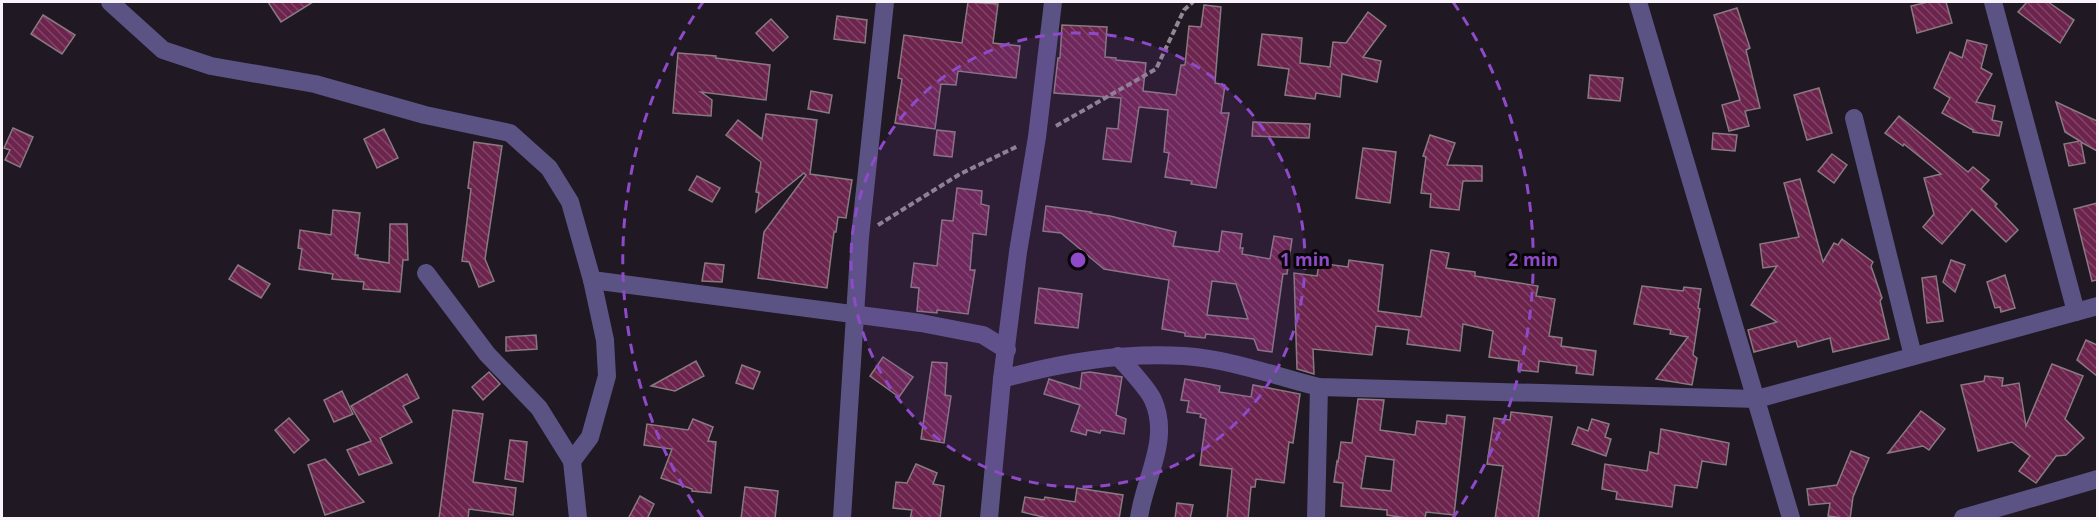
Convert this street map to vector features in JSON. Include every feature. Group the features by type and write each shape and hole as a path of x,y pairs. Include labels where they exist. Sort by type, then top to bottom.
{"street":[{"path":"110,2 163,50 212,66 315,84 425,115 510,133 549,168 570,202 592,280 605,340 607,376 590,437 572,461"},
{"path":"842,519 860,237 885,2"},
{"path":"989,519 1002,379 1018,252 1038,137 1053,2"},
{"path":"1638,2 1791,519"},
{"path":"1993,2 2076,312"},
{"path":"1854,118 1913,356"},
{"path":"426,273 487,354 539,408 572,461 578,519"},
{"path":"592,280 921,323 983,335 1007,350"},
{"path":"1002,379 1118,356 1185,356 1250,368 1319,387 1757,399 2097,306"},
{"path":"1118,356 1153,399 1159,424 1157,454 1139,519"},
{"path":"1316,519 1319,387"},
{"path":"1963,519 2097,479"}],"building":[{"path":"268,2 313,2 281,22"},
{"path":"968,2 998,4 993,43 1020,46 1016,78 958,71 956,85 941,84 935,129 895,123 902,79 898,78 904,35 962,43"},
{"path":"1928,2 1946,2 1952,23 1917,33 1911,6"},
{"path":"2027,2 2048,2 2074,20 2060,43 2018,12"},
{"path":"1204,5 1221,7 1215,83 1225,85 1221,113 1229,113 1216,188 1165,177 1169,153 1164,152 1168,110 1139,107 1131,162 1103,159 1107,128 1118,129 1121,98 1054,93 1058,58 1060,58 1062,25 1107,27 1105,57 1146,63 1143,91 1176,95 1181,65 1185,65 1189,26 1201,27"},
{"path":"1737,8 1750,48 1746,50 1760,108 1745,111 1749,126 1729,131 1722,105 1740,100 1714,15"},
{"path":"1368,12 1386,26 1363,57 1381,61 1377,82 1342,74 1340,97 1316,93 1315,99 1285,95 1289,69 1258,65 1262,34 1302,38 1300,63 1330,67 1333,42 1346,43"},
{"path":"43,15 75,35 62,54 31,34"},
{"path":"837,16 867,20 865,43 834,39"},
{"path":"771,19 788,37 773,51 756,33"},
{"path":"1967,40 1987,45 1981,68 1992,74 1976,102 1995,106 1992,120 2002,122 1999,136 1973,132 1942,113 1950,98 1934,88 1950,52 1962,58"},
{"path":"678,53 716,56 716,58 770,65 766,100 701,92 712,100 711,116 673,113"},
{"path":"1590,75 1623,78 1620,101 1588,98"},
{"path":"1819,88 1832,133 1807,140 1794,95"},
{"path":"811,91 832,95 829,113 808,109"},
{"path":"2056,102 2097,121 2097,151 2081,142 2085,163 2069,166 2064,144 2080,141 2065,132"},
{"path":"766,114 817,120 810,174 852,180 846,218 838,217 836,232 834,232 827,288 758,278 764,232 806,175 804,173 756,212 759,193 756,192 761,162 726,135 738,120 762,139"},
{"path":"1899,116 1968,172 1973,167 1989,180 1981,189 1997,204 1995,206 2018,230 2006,242 1972,209 1942,244 1923,227 1934,214 1924,178 1941,174 1904,144 1903,146 1885,133"},
{"path":"1253,122 1310,124 1309,138 1252,136"},
{"path":"13,128 33,137 20,167 5,160 10,150 4,148"},
{"path":"384,129 398,158 377,168 364,139"},
{"path":"937,130 955,132 952,157 934,155"},
{"path":"1713,133 1737,135 1735,151 1712,149"},
{"path":"1430,135 1455,143 1447,165 1482,166 1482,181 1463,181 1459,210 1430,207 1431,194 1421,193 1426,157 1423,156"},
{"path":"474,142 502,146 485,259 494,281 479,287 469,262 462,261"},
{"path":"1363,148 1396,152 1390,203 1356,198"},
{"path":"1832,154 1847,165 1834,183 1818,171"},
{"path":"697,176 720,188 712,202 689,190"},
{"path":"1800,179 1823,262 1834,243 1838,245 1842,239 1873,262 1871,266 1882,298 1880,301 1889,339 1833,352 1830,338 1798,347 1796,341 1754,352 1748,330 1777,322 1751,305 1777,266 1763,268 1760,244 1799,237 1784,183"},
{"path":"957,188 982,191 981,204 989,206 986,235 973,233 970,270 975,270 968,314 937,310 937,313 917,311 919,288 911,287 914,263 937,266 942,220 953,221"},
{"path":"2097,203 2097,280 2092,281 2074,209"},
{"path":"1046,206 1091,212 1176,232 1173,246 1219,252 1222,231 1242,234 1240,248 1243,248 1242,254 1270,259 1274,236 1292,239 1287,274 1283,274 1272,352 1258,350 1254,339 1206,334 1205,338 1185,336 1185,333 1162,329 1169,280 1104,269 1061,233 1043,231","holes":["1212,281 1236,284 1248,319 1207,315"]},
{"path":"333,210 360,213 355,255 358,255 358,258 389,263 390,224 407,224 408,260 403,260 400,292 363,289 364,282 332,279 333,274 299,269 302,249 298,248 300,230 331,235"},
{"path":"1431,250 1449,253 1446,268 1475,272 1475,276 1538,286 1536,296 1555,299 1549,336 1562,338 1561,346 1596,351 1593,375 1576,373 1577,366 1539,361 1538,372 1518,370 1519,361 1489,357 1493,331 1463,324 1460,351 1407,344 1409,330 1376,326 1372,355 1313,349 1314,374 1297,369 1294,273 1317,276 1319,263 1348,267 1349,260 1383,265 1378,311 1421,317"},
{"path":"1951,260 1965,265 1955,292 1943,282"},
{"path":"705,263 724,265 722,282 702,281"},
{"path":"238,265 270,284 261,298 229,279"},
{"path":"2005,275 2015,308 2001,312 2000,307 1995,308 1987,282"},
{"path":"1936,276 1943,321 1927,323 1922,278"},
{"path":"1642,286 1683,291 1684,287 1701,289 1693,355 1697,358 1692,385 1656,379 1688,337 1670,334 1671,330 1634,324"},
{"path":"1039,288 1082,294 1078,328 1035,323"},
{"path":"536,335 537,349 506,351 506,337"},
{"path":"2086,340 2097,345 2097,376 2077,360"},
{"path":"883,357 913,377 899,397 870,376"},
{"path":"696,361 704,376 675,391 651,386"},
{"path":"932,362 947,363 945,395 951,396 944,443 921,439"},
{"path":"2052,364 2083,376 2065,419 2084,438 2066,455 2056,456 2036,483 2019,471 2030,456 2012,442 1978,451 1961,385 1984,381 1985,376 2003,378 2002,386 2019,383 2026,426"},
{"path":"742,365 760,372 753,389 736,383"},
{"path":"489,372 500,384 483,400 472,387"},
{"path":"1082,373 1122,377 1116,415 1126,419 1124,434 1087,430 1086,435 1071,431 1080,405 1044,394 1049,379 1080,389"},
{"path":"407,374 419,398 403,406 412,422 380,438 392,463 359,475 347,450 371,441 351,406"},
{"path":"1185,379 1220,386 1219,392 1251,397 1253,385 1300,394 1293,443 1289,442 1284,483 1256,479 1255,487 1251,487 1248,519 1227,519 1232,469 1200,465 1206,419 1200,417 1201,414 1187,412 1189,401 1181,400"},
{"path":"342,391 353,414 334,422 324,400"},
{"path":"1358,399 1384,400 1380,430 1415,435 1417,421 1446,424 1447,415 1465,417 1454,515 1426,512 1425,519 1413,519 1387,515 1387,510 1341,506 1343,483 1334,482 1337,461 1341,442 1352,443","holes":["1366,456 1394,460 1391,491 1361,488"]},
{"path":"453,410 483,414 473,482 516,488 513,515 469,509 468,519 439,519"},
{"path":"1921,411 1945,429 1929,450 1923,446 1888,453"},
{"path":"1511,412 1552,417 1538,519 1495,519 1503,466 1487,464 1494,418 1510,420"},
{"path":"289,418 309,440 294,453 275,430"},
{"path":"693,419 713,427 708,441 716,442 711,493 692,491 692,489 661,478 672,449 644,445 647,424 688,430"},
{"path":"1592,419 1609,424 1605,437 1611,439 1606,456 1572,444 1578,427 1588,431"},
{"path":"1661,429 1729,443 1726,465 1702,461 1697,488 1675,485 1672,507 1616,499 1617,492 1602,489 1605,464 1647,471 1650,452 1658,454"},
{"path":"510,440 527,442 523,482 505,479"},
{"path":"1851,451 1869,458 1853,497 1850,519 1828,516 1830,503 1809,505 1807,489 1837,485"},
{"path":"325,459 364,502 325,515 308,465"},
{"path":"916,464 937,473 933,484 944,486 940,519 910,519 912,510 893,508 896,482 907,483"},
{"path":"745,487 778,491 775,519 741,519"},
{"path":"1077,488 1123,495 1119,519 1051,519 1022,512 1025,497 1044,500 1045,497 1075,502"},
{"path":"640,496 654,504 647,519 628,519"},
{"path":"1177,503 1193,505 1190,519 1175,519"}]}
